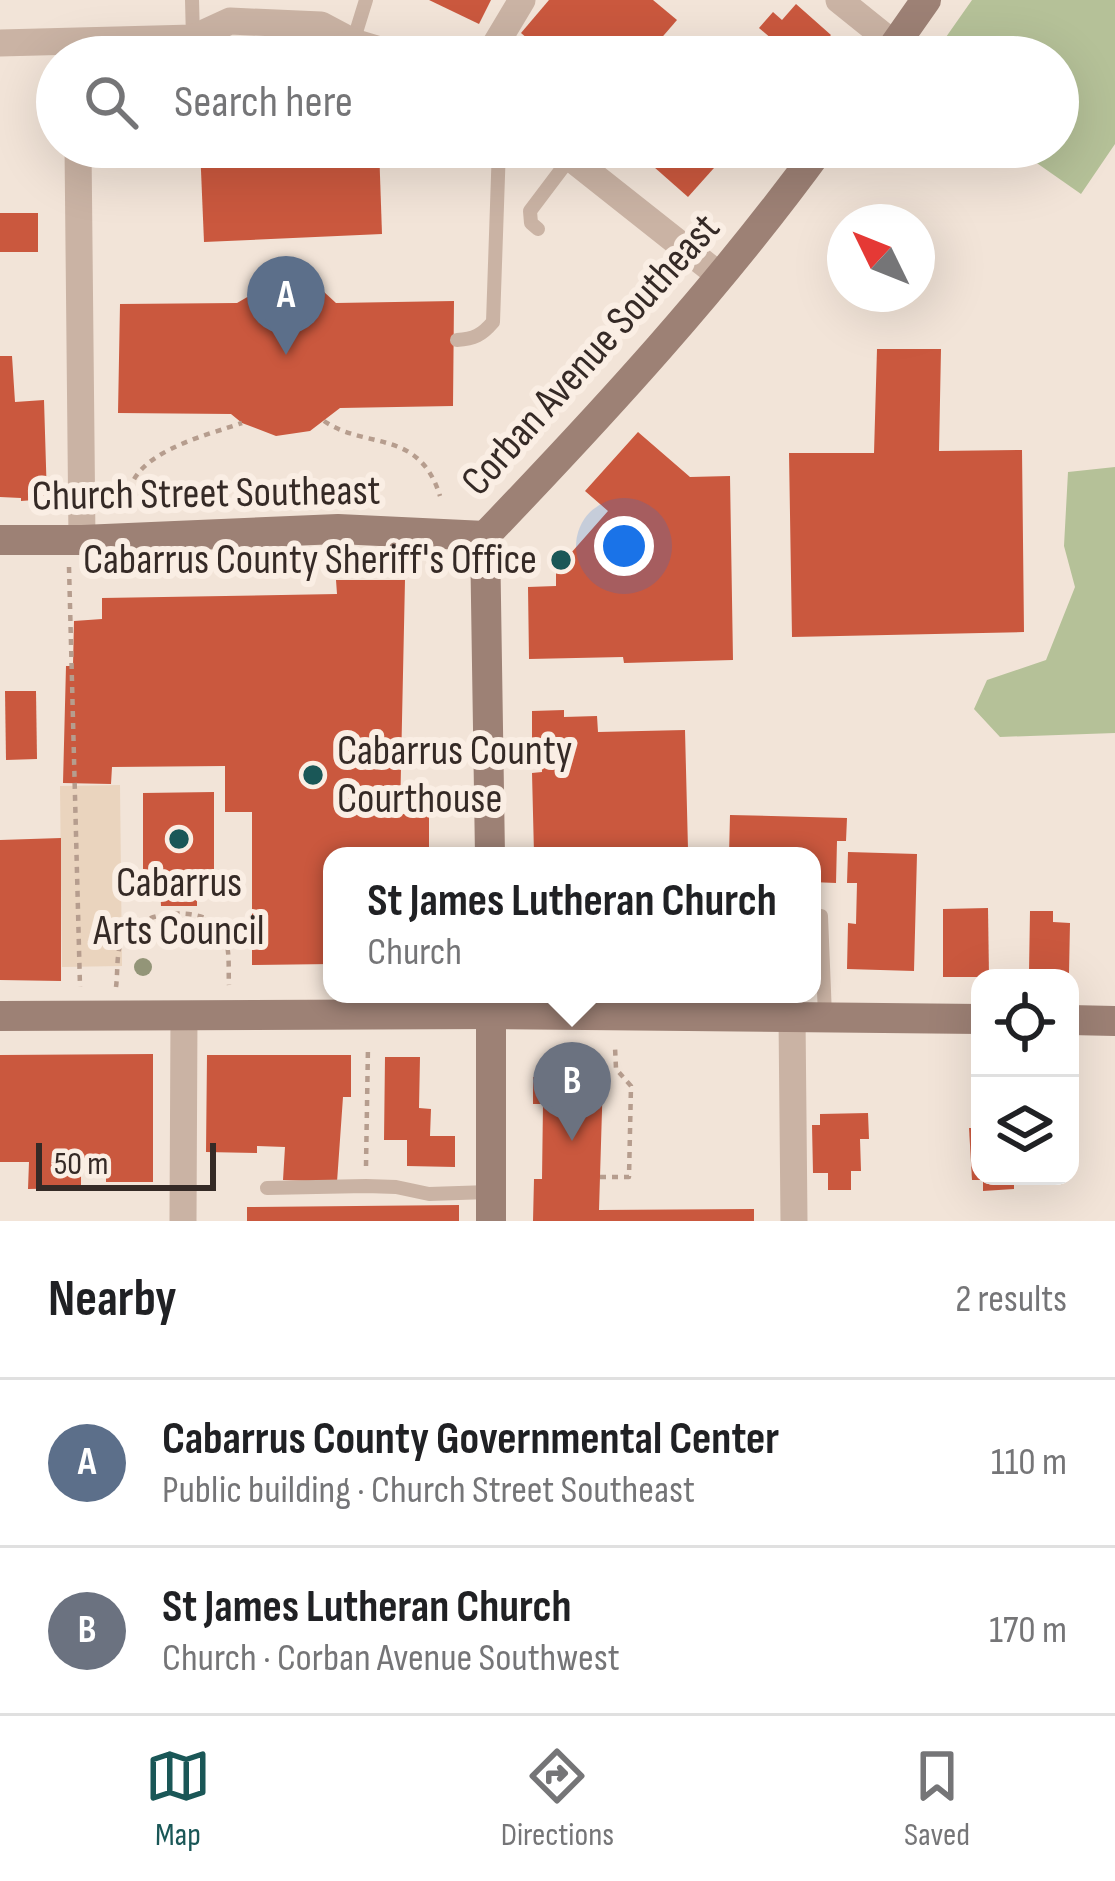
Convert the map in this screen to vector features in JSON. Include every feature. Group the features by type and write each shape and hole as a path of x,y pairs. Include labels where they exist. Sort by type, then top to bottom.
{"main road":[{"path":"901,36 926,0"},
{"name":"Corban Avenue Southeast","path":"490,847 485,536 641,370 806,168"},
{"name":"Church Street Southeast","path":"0,539 76,550 338,529 485,536"},
{"path":"0,1016 491,1004 758,1006 792,1017 971,1019"},
{"path":"491,1004 491,1207"},
{"path":"1079,1020 1115,1021"}],"street":[{"path":"501,36 522,0"},
{"path":"839,0 876,36"},
{"path":"197,36 230,21 321,26 340,36"},
{"path":"0,44 36,46"},
{"path":"76,550 78,168"},
{"path":"584,168 720,276"},
{"path":"183,1221 184,1015"},
{"path":"792,1017 794,1221"}],"lane":[{"path":"192,0 193,36"},
{"path":"354,36 366,0"},
{"path":"457,340 484,334 493,322 498,168"},
{"path":"538,230 530,212 555,168"},
{"path":"821,916 825,1018"},
{"path":"267,1188 396,1187 491,1207"}],"path":[{"path":"324,422 336,430 395,444 433,476 440,496"},
{"path":"128,502 133,481 160,454 242,423"},
{"path":"76,550 80,987"},
{"path":"116,987 122,940 136,925 158,915 181,914 205,917 220,927 227,942 229,985"},
{"path":"367,1155 368,1046"},
{"path":"561,1046 562,1077"},
{"path":"600,1177 629,1177 631,1086 616,1069 614,1047"}],"green space":[{"path":"972,0 1115,0 1115,144 1081,194 1044,168 1079,168 1079,36 947,36"},
{"path":"1115,467 1115,733 1000,737 974,709 987,680 1046,660 1075,587 1064,546 1068,472"}],"shaded area":[{"path":"120,785 122,966 62,967 60,786"}],"building":[{"path":"429,0 491,0 479,24"},
{"path":"549,0 653,0 677,20 663,36 521,33"},
{"path":"796,4 831,35 768,36 759,28 773,12 782,20"},
{"path":"201,168 380,168 382,234 204,242"},
{"path":"655,168 714,168 688,197"},
{"path":"0,213 38,213 38,252 0,252"},
{"path":"288,282 323,291 336,303 454,301 453,406 340,408 310,431 276,436 231,414 118,413 120,304 237,303 268,285"},
{"path":"877,349 941,349 939,451 1022,450 1024,632 792,637 789,453 874,453"},
{"path":"0,356 12,356 15,402 44,400 47,499 0,497"},
{"path":"638,432 690,477 730,476 733,660 529,659 528,587 556,586 556,570 608,511 585,491"},
{"name":"Cabarrus County Courthouse","path":"336,580 405,580 400,814 429,814 429,847 323,847 323,964 252,965 252,812 225,812 225,766 112,767 111,784 63,783 66,666 73,666 74,621 102,619 102,598 337,594"},
{"path":"5,691 36,691 37,759 6,760"},
{"path":"532,711 597,716 598,732 685,730 688,847 534,847 532,773 542,772 541,740 532,740"},
{"name":"Cabarrus Arts Council","path":"214,792 214,885 197,886 197,906 161,906 160,886 143,886 143,793"},
{"path":"730,815 847,818 846,841 837,841 836,883 821,882 821,847 729,847"},
{"path":"61,838 61,981 0,980 0,840"},
{"path":"848,852 917,854 914,971 847,969 848,923 856,924 857,883 847,883"},
{"path":"988,908 989,969 971,969 971,977 943,977 943,909"},
{"path":"1030,911 1053,911 1053,922 1070,923 1069,969 1029,969"},
{"path":"153,1054 153,1182 106,1182 106,1158 81,1158 81,1188 28,1189 29,1162 0,1162 0,1055"},
{"path":"207,1055 351,1055 351,1097 343,1097 337,1182 283,1180 285,1147 257,1146 257,1153 206,1152"},
{"path":"385,1057 420,1057 419,1108 431,1109 430,1136 455,1136 455,1167 407,1166 407,1140 384,1140"},
{"path":"533,1077 603,1077 599,1210 754,1209 754,1221 533,1221 534,1179 542,1179 543,1104 533,1104"},
{"path":"868,1113 869,1139 860,1139 861,1171 851,1171 851,1190 828,1190 828,1173 813,1173 812,1125 820,1125 820,1114"},
{"path":"983,1185 1014,1185 1014,1189 983,1191"},
{"path":"459,1205 459,1221 247,1221 247,1207"}],"place":[{"name":"Cabarrus County Governmental Center","path":"286,355"},
{"name":"Cabarrus County Sheriff's Office","path":"561,560"},
{"name":"Cabarrus County Courthouse","path":"313,775"},
{"name":"Cabarrus Arts Council","path":"179,839"},
{"name":"St James Lutheran Church","path":"572,1141"}]}
